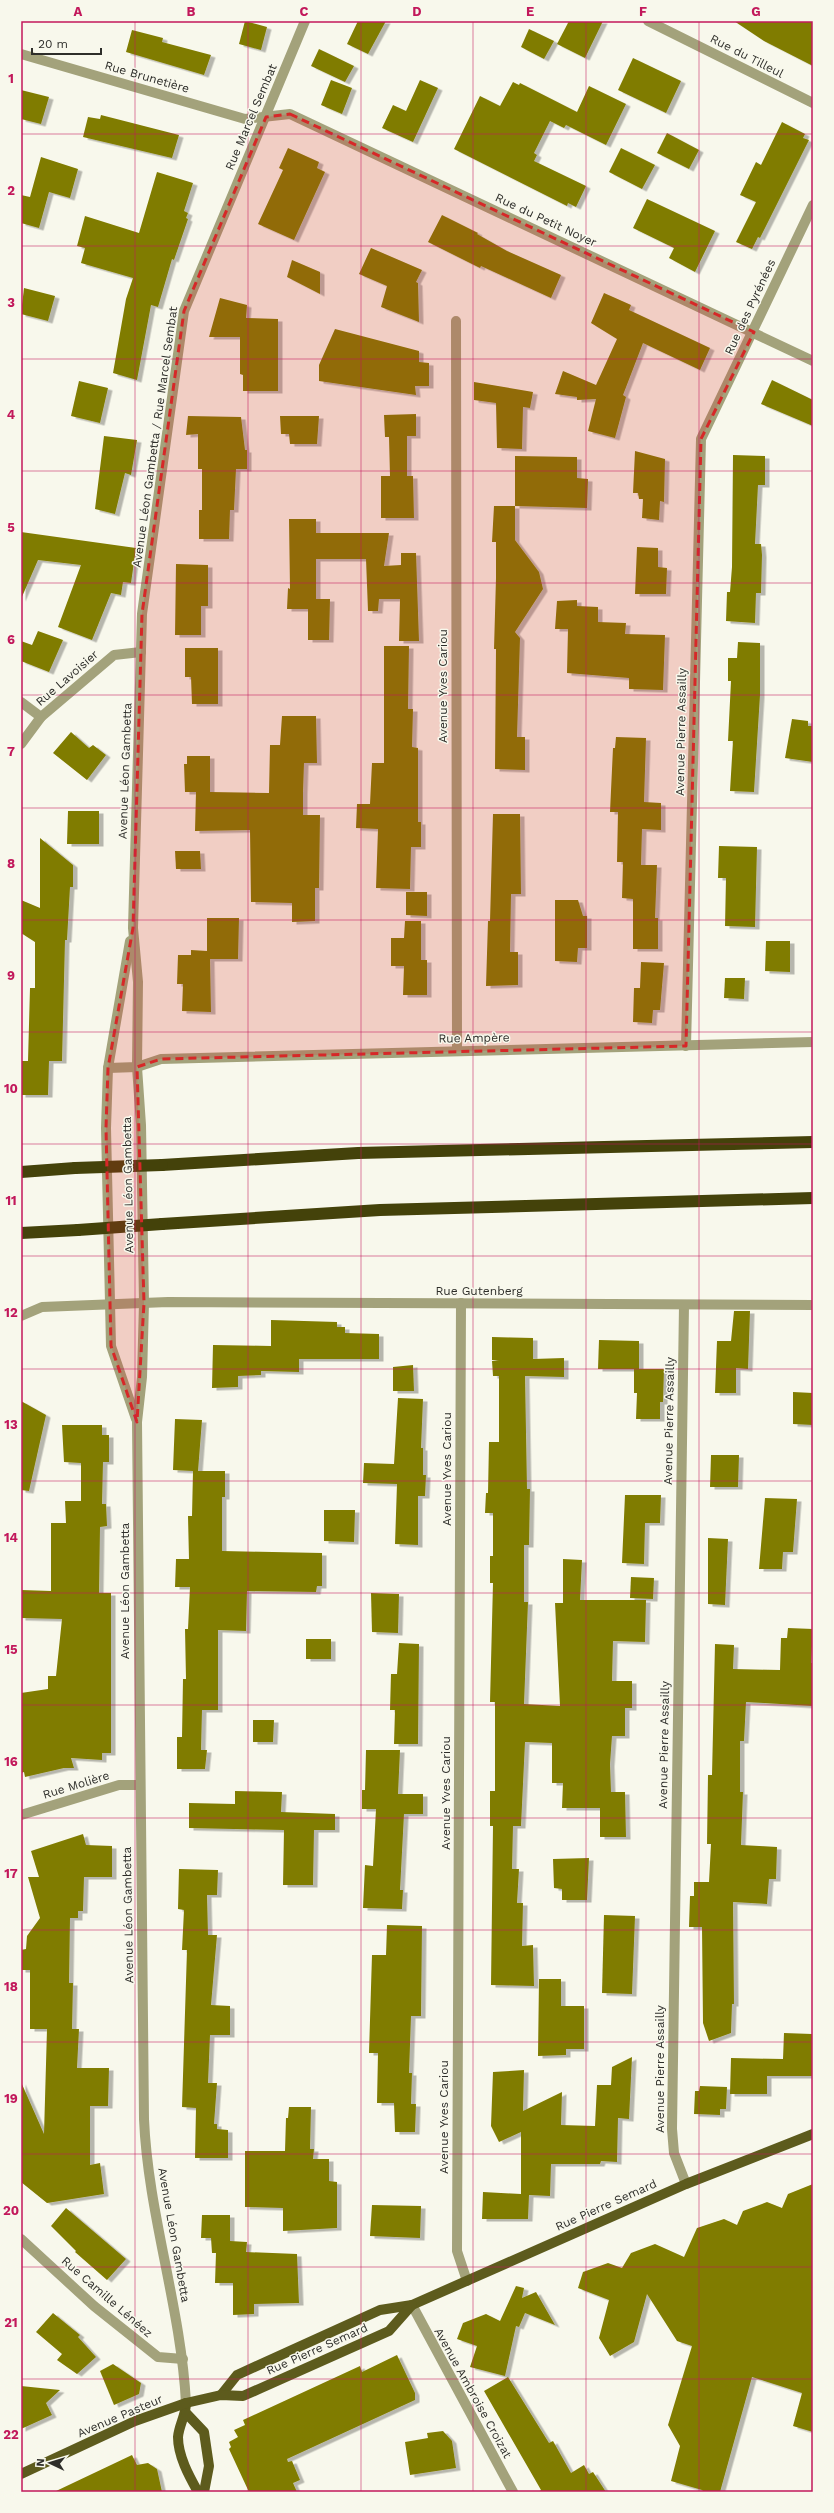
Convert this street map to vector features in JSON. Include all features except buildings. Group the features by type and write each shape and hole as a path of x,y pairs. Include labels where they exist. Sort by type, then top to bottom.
{"highway":[{"path":"21,1172 358,1153 813,1142"},
{"path":"21,1233 380,1210 813,1198"}],"main road":[{"name":"Rue Pierre Semard","path":"221,2395 237,2375 250,2368 380,2310 412,2305 686,2184 813,2134"},
{"name":"Rue Pierre Semard","path":"186,2408 221,2395 243,2396 389,2331 412,2305"},
{"name":"Avenue Pasteur","path":"21,2474 135,2421 186,2408"},
{"path":"186,2408 178,2436 186,2470 198,2492"},
{"path":"186,2408 204,2432 209,2466 204,2492"}],"street":[{"name":"Rue Marcel Sembat","path":"220,222 266,117 305,21"},
{"name":"Rue du Tilleul","path":"648,21 813,103"},
{"name":"Rue Brunetière","path":"21,54 244,119 266,117"},
{"name":"Rue du Petit Noyer","path":"266,117 290,114 813,361"},
{"name":"Rue des Pyrénées","path":"709,420 754,332 813,205"},
{"name":"Avenue Léon Gambetta / Rue Marcel Sembat","path":"142,614 184,311 220,222"},
{"name":"Avenue Yves Cariou","path":"456,320 456,1051"},
{"name":"Avenue Pierre Assailly","path":"686,1046 701,439 709,420"},
{"name":"Avenue Léon Gambetta","path":"137,1422 111,1346 108,1305 106,1128 108,1068 132,928 142,652 142,614"},
{"name":"Rue Lavoisier","path":"21,744 41,717 114,655 142,652"},
{"path":"21,702 41,717"},
{"name":"Avenue Léon Gambetta","path":"132,928 138,982 137,1067 141,1125 144,1303 142,1377 137,1422 145,2143 183,2359 186,2408"},
{"name":"Rue Ampère","path":"137,1067 161,1060 813,1042"},
{"path":"108,1068 137,1067"},
{"path":"21,1316 42,1307 144,1303"},
{"name":"Rue Gutenberg","path":"144,1303 461,1303 813,1306"},
{"name":"Avenue Yves Cariou","path":"461,1303 456,2251 467,2281"},
{"name":"Avenue Pierre Assailly","path":"684,1305 672,2129 674,2153 686,2184"},
{"name":"Rue Molière","path":"21,1815 119,1785 140,1785"},
{"name":"Rue Camille Lénéez","path":"21,2239 94,2306 158,2357 183,2359"},
{"name":"Avenue Ambroise Croizat","path":"412,2305 430,2342 513,2492"}],"highlighted area":[{"path":"290,114 754,332 701,439 686,1046 161,1059 137,1067 144,1303 137,1422 111,1346 106,1128 108,1068 133,928 142,614 184,311 266,117"}]}
